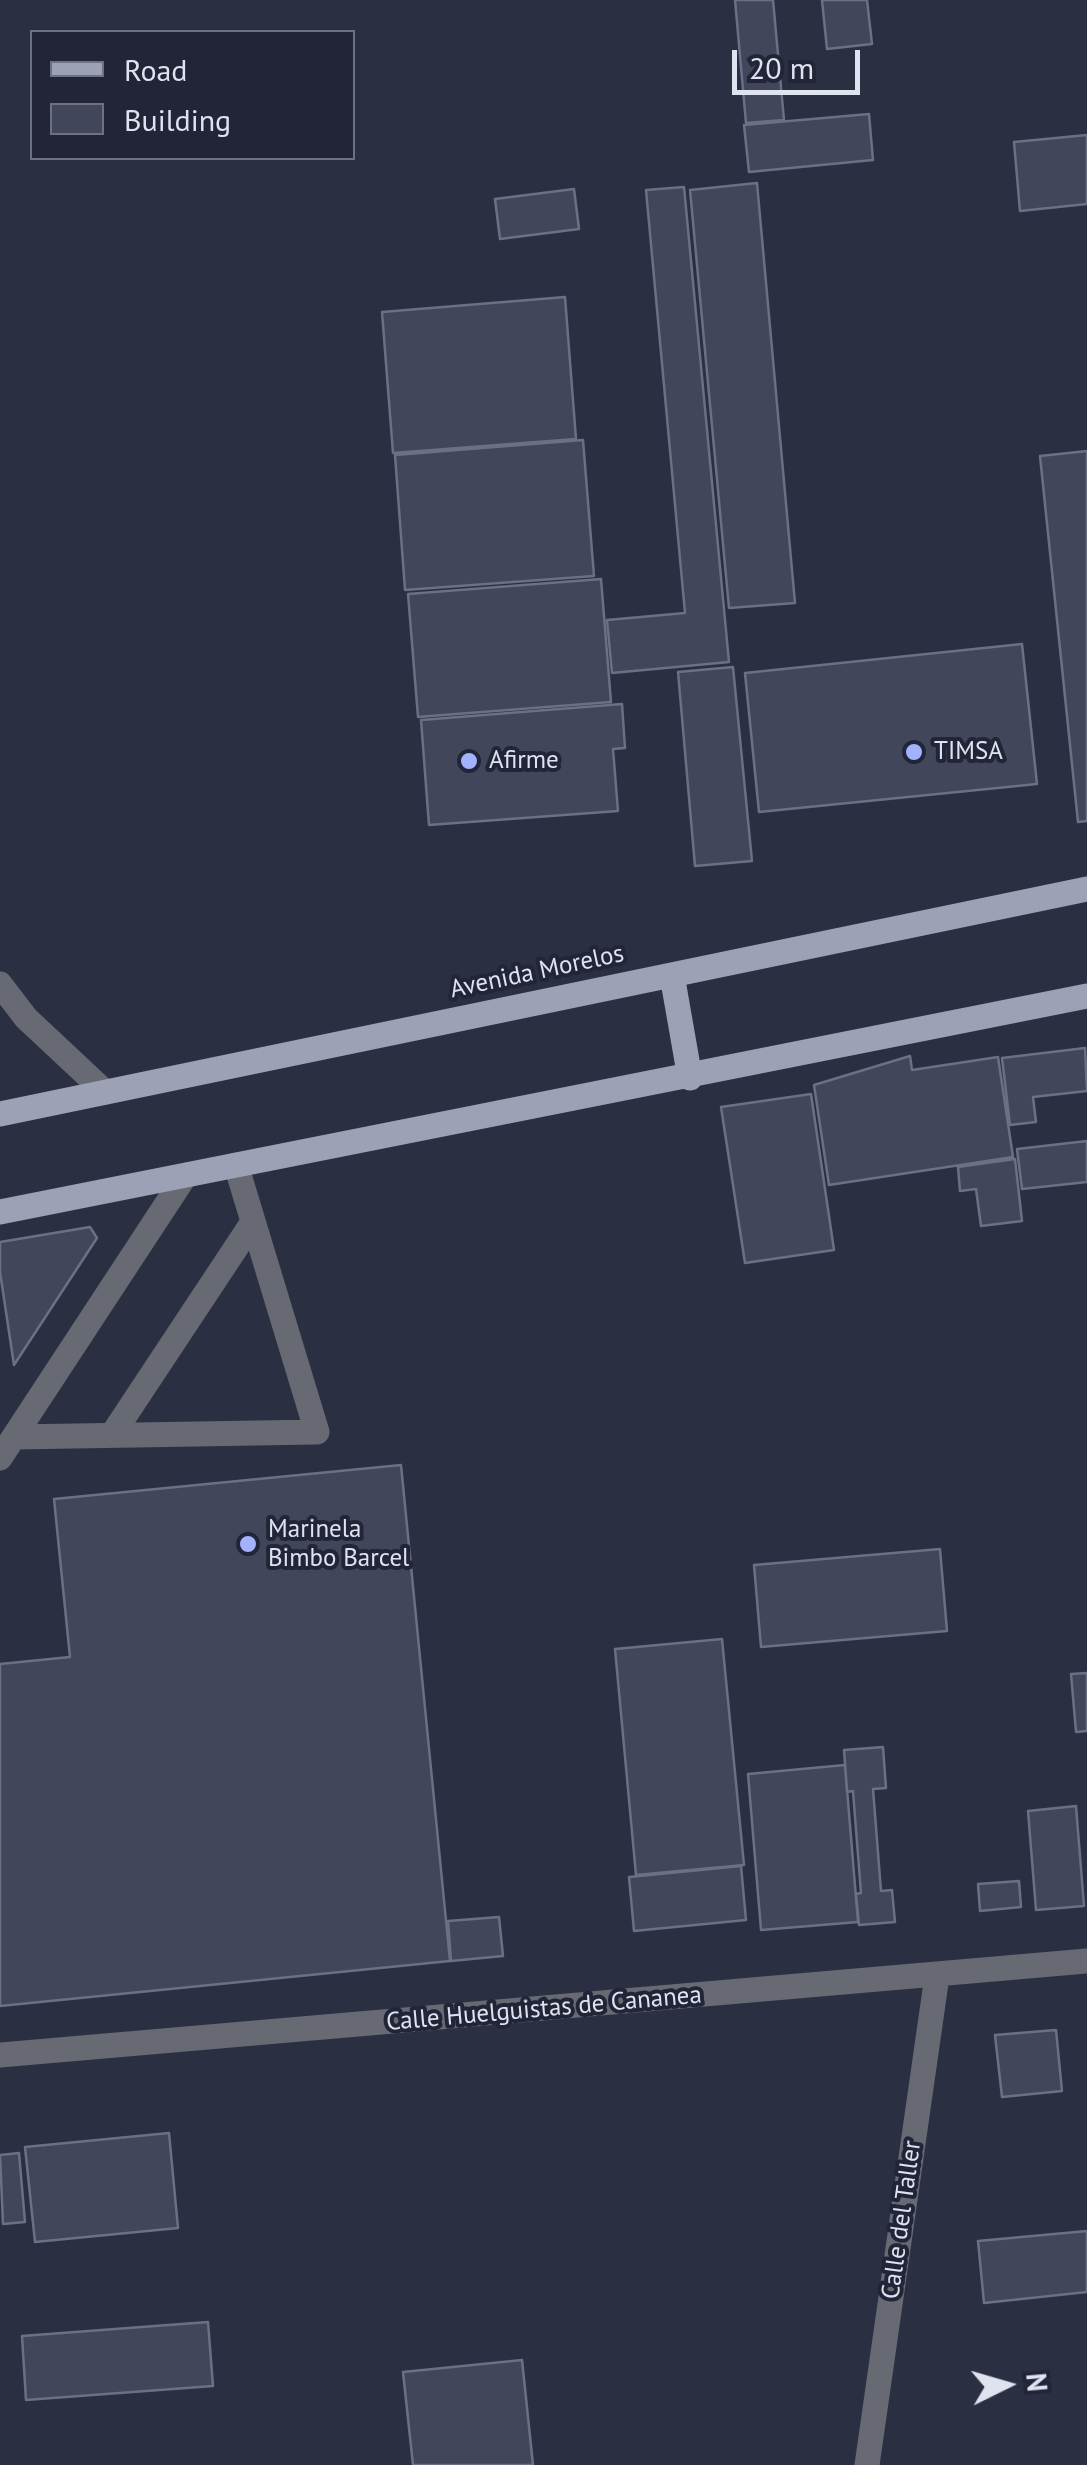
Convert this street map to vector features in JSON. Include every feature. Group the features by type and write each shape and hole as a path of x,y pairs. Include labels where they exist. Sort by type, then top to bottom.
{"main road":[{"name":"Avenida Morelos","path":"0,1114 1087,890"},
{"path":"672,975 690,1078"},
{"path":"0,1212 690,1078 1087,996"}],"street":[{"path":"0,984 26,1018 105,1092"},
{"path":"7,1448 112,1435 317,1432 236,1165"},
{"path":"7,1448 185,1176"},
{"path":"112,1435 254,1222"},
{"name":"Calle Huelguistas de Cananea","path":"0,2055 1087,1961"},
{"name":"Calle del Taller","path":"867,2465 937,1976"}],"building":[{"path":"735,0 773,0 784,120 746,123"},
{"path":"822,0 867,0 872,44 827,49"},
{"path":"869,114 873,160 749,172 744,125"},
{"path":"1087,135 1087,204 1020,211 1014,142"},
{"path":"757,183 795,603 729,608 690,190"},
{"path":"684,187 729,662 612,673 607,620 685,613 646,190"},
{"path":"574,189 579,229 500,239 495,199"},
{"path":"565,297 576,439 393,453 382,312"},
{"path":"583,440 594,576 405,590 395,455"},
{"path":"1087,451 1087,821 1078,822 1040,456"},
{"path":"601,579 611,702 418,717 408,594"},
{"path":"1022,644 1037,784 759,812 745,673"},
{"path":"733,667 752,861 695,866 678,672"},
{"path":"622,704 625,748 613,749 618,811 429,825 421,720"},
{"path":"1085,1048 1087,1091 1033,1097 1036,1122 1010,1125 1002,1058"},
{"path":"910,1056 912,1070 998,1057 1013,1157 829,1185 814,1085"},
{"path":"811,1094 834,1250 745,1263 721,1107"},
{"path":"1087,1141 1087,1182 1022,1189 1017,1149"},
{"path":"1015,1159 1022,1221 981,1226 976,1189 960,1191 958,1167"},
{"path":"90,1227 97,1238 14,1365 0,1272 0,1242"},
{"path":"401,1465 450,1961 0,2006 0,1664 70,1657 54,1499"},
{"path":"940,1549 947,1631 761,1647 754,1565"},
{"path":"722,1639 744,1865 636,1875 615,1649"},
{"path":"1087,1673 1087,1731 1076,1732 1071,1674"},
{"path":"883,1747 886,1788 873,1789 881,1891 892,1890 895,1922 859,1925 856,1894 861,1893 853,1791 847,1792 844,1750"},
{"path":"845,1765 858,1922 761,1930 748,1774"},
{"path":"1076,1806 1084,1906 1036,1910 1028,1811"},
{"path":"741,1866 746,1920 634,1931 629,1877"},
{"path":"1019,1881 1021,1907 980,1911 978,1884"},
{"path":"499,1917 503,1956 451,1961 448,1921"},
{"path":"1056,2030 1062,2091 1002,2097 995,2035"},
{"path":"169,2133 178,2228 35,2242 25,2147"},
{"path":"19,2153 25,2222 3,2224 0,2155"},
{"path":"1087,2231 1087,2292 984,2303 978,2241"},
{"path":"208,2322 213,2386 26,2400 22,2336"},
{"path":"522,2360 533,2465 413,2465 403,2372"}],"place":[{"name":"TIMSA","path":"914,752"},
{"name":"Afirme","path":"469,761"},
{"name":"Marinela Bimbo Barcel","path":"248,1544"}]}
